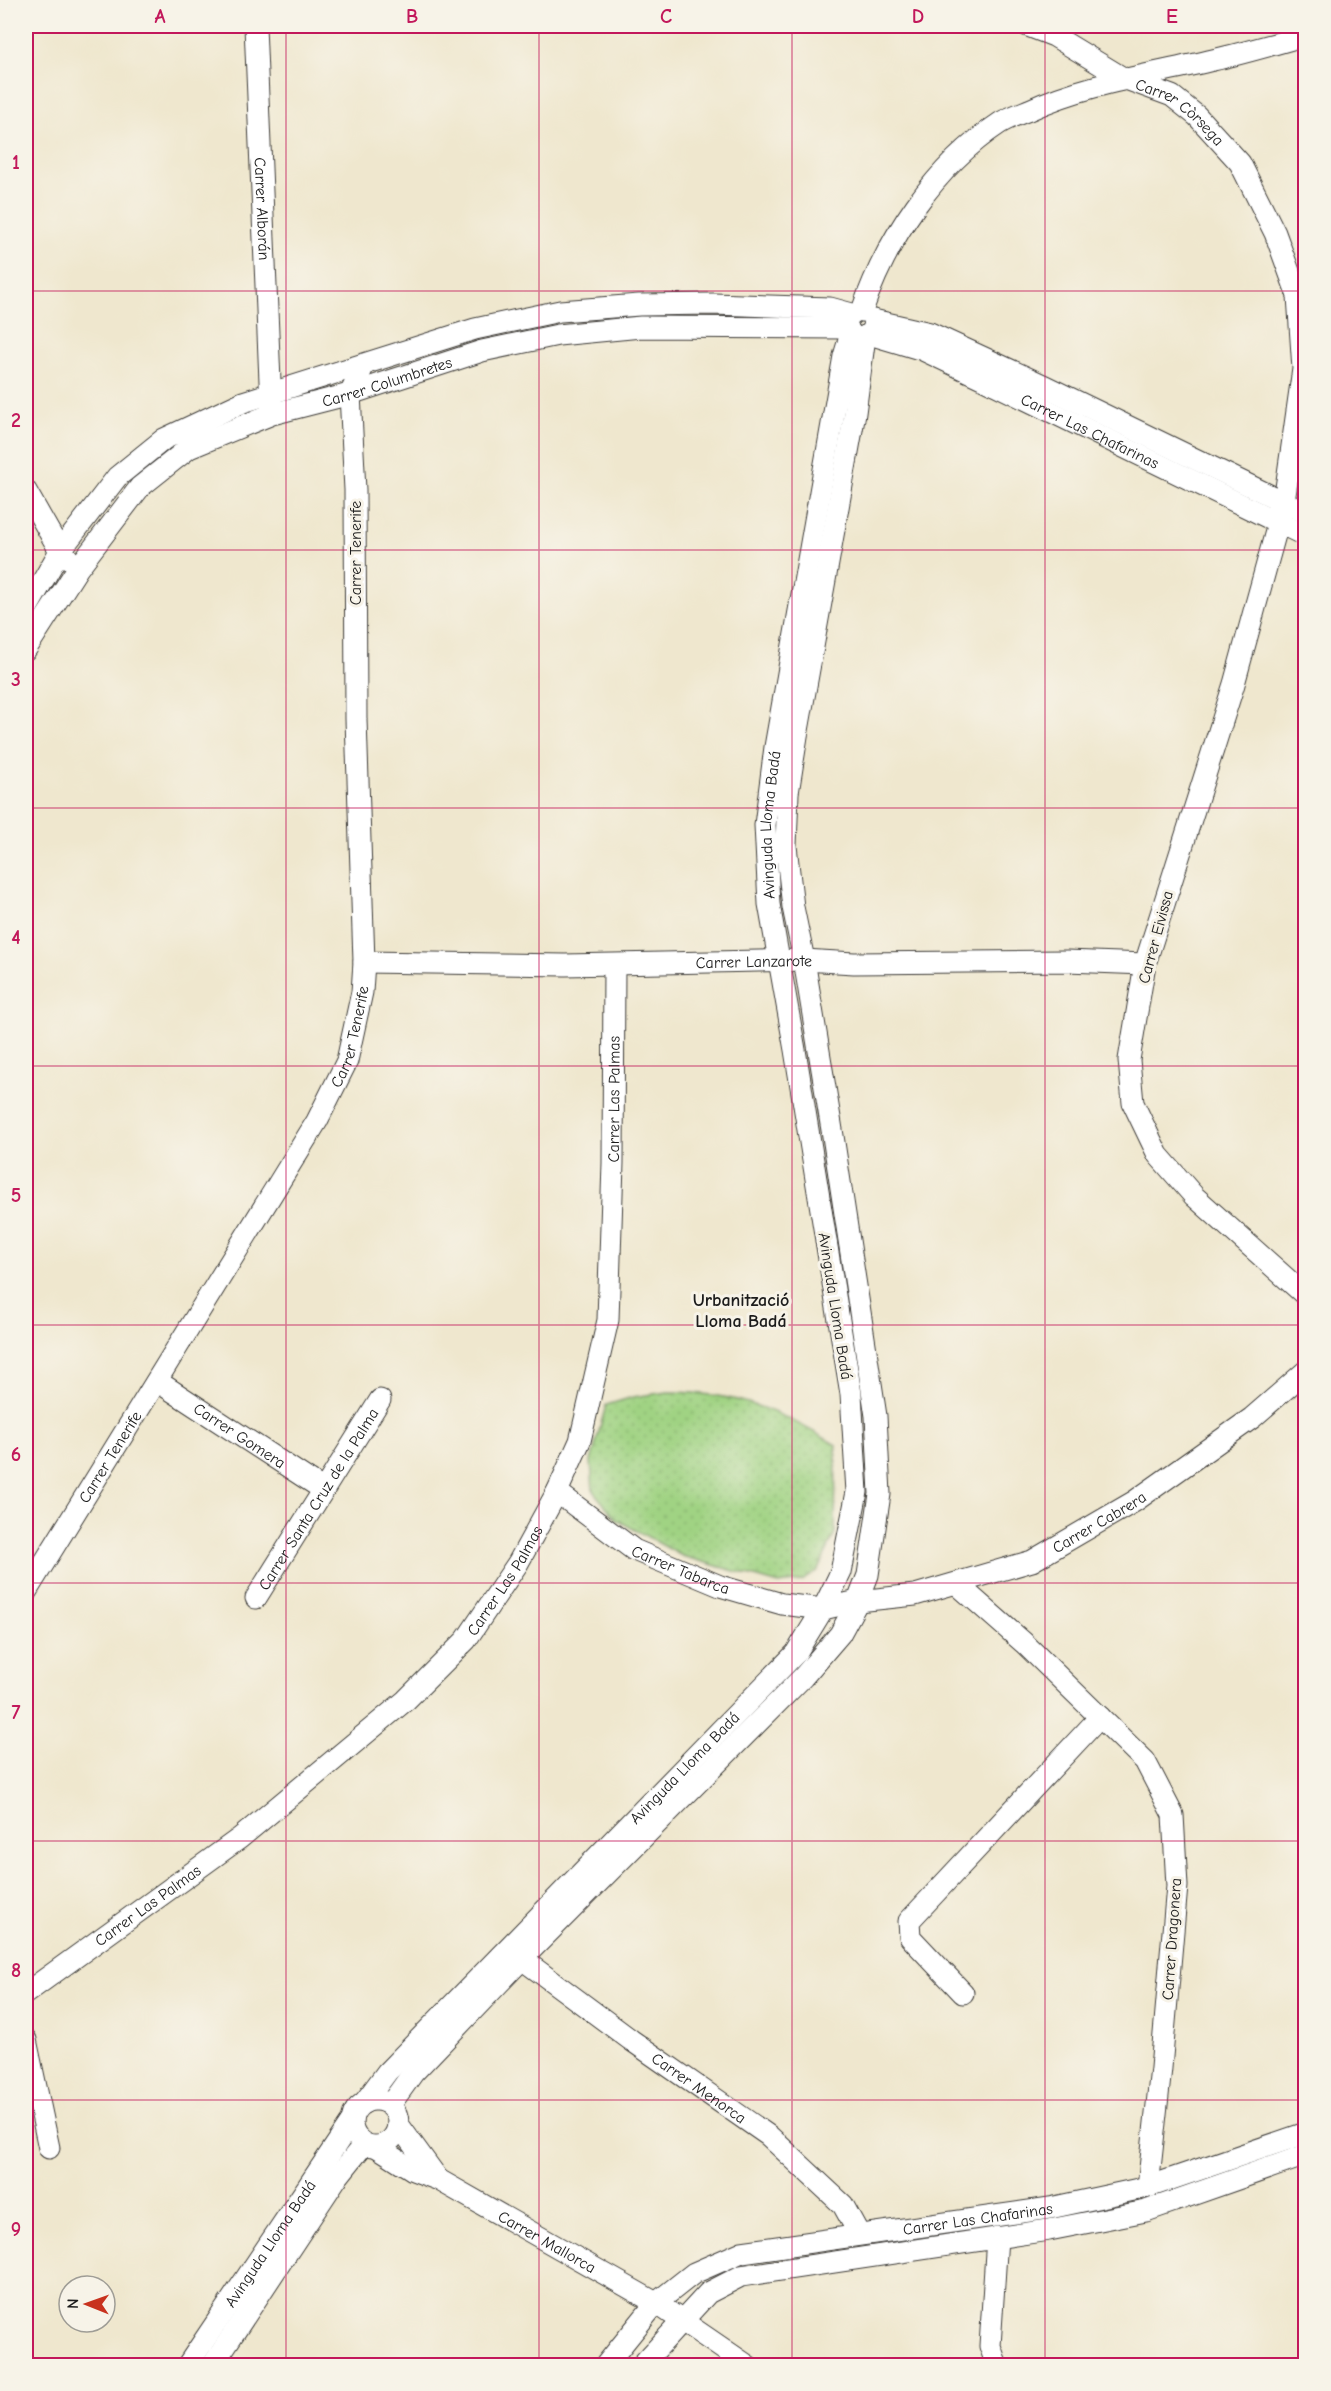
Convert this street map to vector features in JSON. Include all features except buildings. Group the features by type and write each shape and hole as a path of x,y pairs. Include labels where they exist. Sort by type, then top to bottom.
{"street":[{"name":"Carrer Alborán","path":"255,26 271,404"},
{"path":"1028,26 1054,36 1123,78 1213,60 1305,35"},
{"name":"Carrer Còrsega","path":"860,325 876,271 910,215 947,166 1001,123 1053,99 1123,78 1172,96 1197,116 1239,163 1275,233 1298,296 1303,369 1279,524"},
{"name":"Carrer Columbretes","path":"26,650 78,568 140,487 189,448 271,404 364,365 476,329 560,311 639,305 713,304 830,308 860,325"},
{"name":"Carrer Columbretes","path":"26,610 60,550 117,477 165,439 243,402 271,404 350,394 482,351 558,335 641,327 860,325"},
{"name":"Carrer Las Chafarinas","path":"860,325 930,333 1045,386 1305,513"},
{"name":"Carrer Las Chafarinas","path":"860,325 923,350 1305,536"},
{"name":"Avinguda Lloma Badá","path":"394,2115 413,2073 522,1959 803,1677 840,1634 858,1601 868,1575 880,1494 876,1416 804,960 792,907 786,846 788,793 855,413 860,325"},
{"name":"Avinguda Lloma Badá","path":"364,2103 387,2072 796,1653 841,1572 857,1492 851,1394 769,904 765,825 777,736 844,356 860,325"},
{"path":"350,394 364,365"},
{"name":"Carrer Tenerife","path":"26,1592 317,1122 347,1061 362,992 364,962 356,718 355,490 350,394"},
{"path":"26,491 60,550 78,568"},
{"name":"Carrer Eivissa","path":"1279,524 1234,684 1145,964 1129,1060 1133,1103 1158,1155 1194,1196 1305,1296"},
{"name":"Carrer Lanzarote","path":"364,962 614,966 779,960 854,963 1067,961 1145,964"},
{"name":"Carrer Las Palmas","path":"26,1993 240,1838 406,1700 466,1640 518,1563 557,1492 580,1441 608,1320 613,1163 614,966"},
{"name":"Carrer Cabrera","path":"858,1601 915,1595 1032,1561 1135,1501 1252,1418 1305,1371"},
{"name":"Carrer Gomera","path":"158,1381 324,1490"},
{"name":"Carrer Santa Cruz de la Palma","path":"256,1598 380,1400"},
{"name":"Carrer Tabarca","path":"557,1492 634,1550 720,1586 782,1604 822,1609 858,1601"},
{"name":"Carrer Dragonera","path":"957,1584 1024,1643 1145,1761 1173,1815 1177,1886 1148,2187"},
{"path":"963,1993 910,1937 909,1921 1100,1717"},
{"name":"Carrer Menorca","path":"522,1959 631,2040 769,2136 843,2205 859,2234"},
{"path":"26,2040 49,2148"},
{"path":"377,2100 394,2115 394,2138 389,2142 371,2145 355,2134 352,2121 358,2108 364,2103 377,2100"},
{"name":"Carrer Mallorca","path":"394,2115 439,2180"},
{"name":"Avinguda Lloma Badá","path":"188,2366 352,2121"},
{"name":"Carrer Las Chafarinas","path":"605,2366 656,2303 694,2273 742,2252 1050,2208 1148,2187 1305,2133"},
{"name":"Avinguda Lloma Badá","path":"212,2366 336,2179 371,2145"},
{"name":"Carrer Mallorca","path":"371,2145 413,2170 439,2180 656,2303 748,2366"},
{"name":"Carrer Las Chafarinas","path":"641,2366 685,2321 708,2293 741,2276 997,2237 1146,2211 1305,2155"},
{"path":"997,2237 990,2346 997,2366"}],"green space":[{"path":"667,1392 714,1395 756,1405 795,1422 836,1445 835,1533 818,1570 802,1581 779,1584 682,1556 617,1520 593,1491 591,1461 606,1405 633,1397"}],"district":[{"name":"Urbanització Lloma Badá","path":"741,1310"}]}
